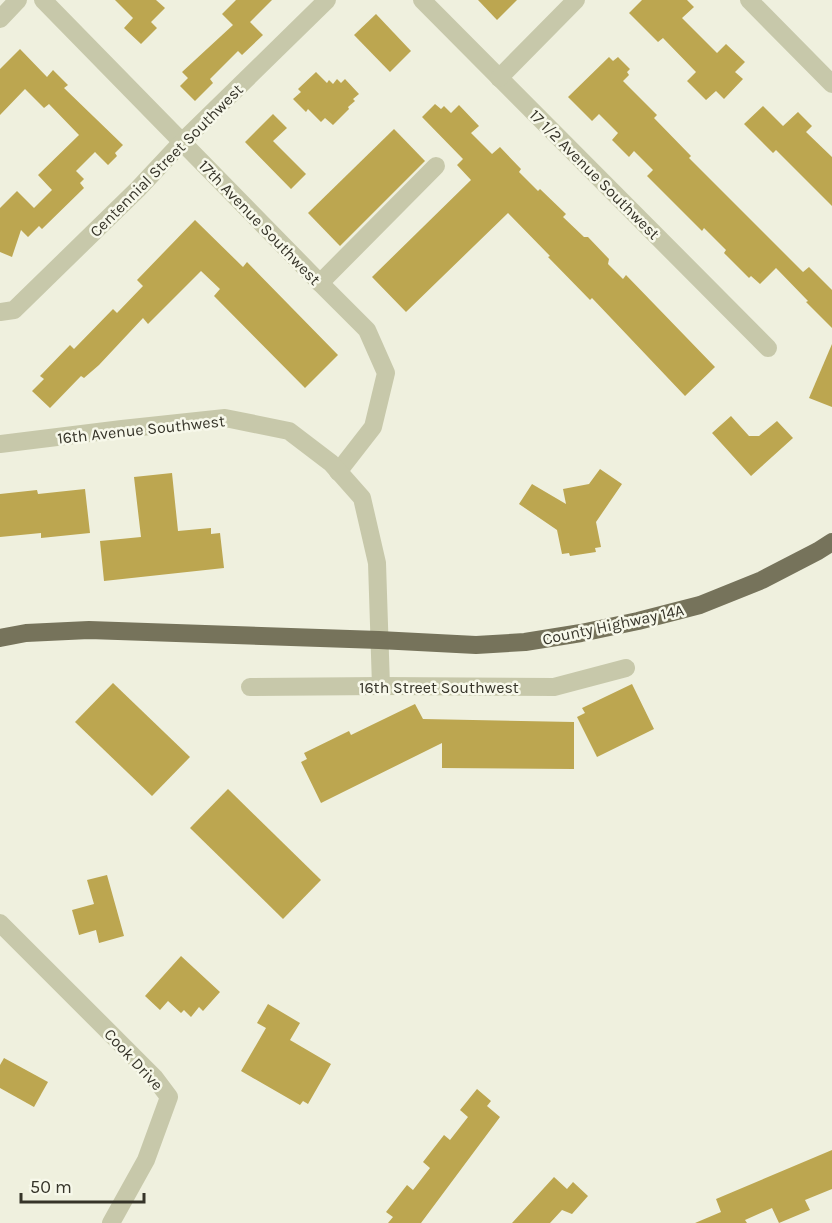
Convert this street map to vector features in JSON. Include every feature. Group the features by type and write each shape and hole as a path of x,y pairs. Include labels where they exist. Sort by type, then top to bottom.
{"main road":[{"name":"County Highway 14A","path":"0,638 26,633 89,630 476,645 525,642 627,624 700,605 762,580 832,542"}],"street":[{"path":"0,19 18,0"},
{"name":"17th Avenue Southwest","path":"43,0 367,330 386,373 373,427 338,472"},
{"name":"Centennial Street Southwest","path":"0,312 14,310 327,0"},
{"name":"17 1/2 Avenue Southwest","path":"422,0 768,348"},
{"path":"499,78 576,0"},
{"path":"749,0 832,84"},
{"path":"320,283 436,166"},
{"name":"16th Avenue Southwest","path":"0,444 225,418 290,431 331,463 362,498 377,563 381,686"},
{"name":"16th Street Southwest","path":"250,687 554,687 626,668"},
{"name":"Cook Drive","path":"0,923 154,1077 169,1097 146,1160 111,1223"}],"building":[{"path":"115,0 156,0 165,8 151,22 157,28 141,44 124,28 133,18"},
{"path":"236,0 272,0 250,22 263,35 242,55 238,51 210,79 213,83 195,101 180,86 188,78 182,72 233,25 222,14"},
{"path":"478,0 517,0 497,20"},
{"path":"642,0 687,0 694,7 682,18 717,53 726,44 745,62 735,72 743,79 724,99 716,91 706,100 687,81 696,72 663,38 658,42 629,13"},
{"path":"376,14 411,51 390,72 354,35"},
{"path":"20,49 47,77 53,70 68,85 64,88 123,145 108,165 95,152 76,171 84,179 80,183 84,188 42,229 39,226 28,237 21,230 12,257 0,252 0,208 17,191 34,208 52,190 38,175 79,135 49,104 44,108 25,89 0,115 0,69"},
{"path":"609,57 613,61 618,57 630,69 627,72 629,75 623,81 657,115 654,118 691,156 689,158 803,272 809,267 832,290 832,328 776,268 760,284 751,276 749,278 724,253 726,250 704,228 702,231 647,176 653,170 634,151 629,157 612,140 618,133 599,114 592,121 568,97"},
{"path":"316,72 327,83 329,80 333,84 337,79 341,83 345,79 359,94 353,99 355,101 348,107 349,109 333,125 325,118 321,122 293,99 301,92 298,89"},
{"path":"435,104 441,109 444,106 451,113 459,105 479,126 471,133 492,154 500,147 521,169 519,172 566,214 563,217 584,237 588,237 609,259 608,264 623,279 626,275 715,367 685,396 592,298 590,300 548,257 550,256 508,213 406,312 372,277 471,180 457,165 463,159 422,117"},
{"path":"763,106 783,126 798,112 812,126 806,132 832,157 832,206 776,150 773,153 744,124"},
{"path":"273,114 287,128 273,141 306,174 291,189 245,142"},
{"path":"394,129 425,161 340,246 308,213"},
{"path":"195,220 243,267 247,262 338,355 305,388 214,296 220,289 201,271 148,324 143,318 99,365 84,378 81,376 50,408 32,391 44,379 40,376 70,345 74,349 113,309 117,313 143,286 137,280"},
{"path":"832,344 832,407 809,398"},
{"path":"731,416 749,436 759,436 777,421 793,438 751,476 712,433"},
{"path":"600,469 622,484 596,522 601,547 595,548 596,552 570,556 569,553 562,554 557,530 519,504 532,484 566,504 563,489 589,484"},
{"path":"172,473 178,531 211,528 211,534 220,533 224,568 104,581 100,541 141,537 134,477"},
{"path":"85,489 90,533 41,538 41,533 0,537 0,494 37,490 38,494"},
{"path":"113,683 190,757 152,796 75,722"},
{"path":"632,684 654,729 597,757 577,717 585,713 582,708"},
{"path":"415,704 423,719 574,722 574,769 442,768 442,743 321,803 301,762 307,759 304,753 349,731 351,735"},
{"path":"228,789 321,880 283,919 190,828"},
{"path":"107,875 124,936 99,943 96,930 79,935 72,910 94,904 87,880"},
{"path":"181,956 220,992 203,1011 199,1007 191,1017 184,1010 181,1013 168,1001 160,1010 145,996"},
{"path":"268,1004 300,1023 290,1040 331,1064 308,1104 303,1101 300,1105 241,1071 266,1028 257,1023"},
{"path":"4,1058 48,1082 34,1107 0,1088 0,1065"},
{"path":"477,1089 491,1101 487,1106 500,1117 421,1223 388,1223 393,1217 386,1212 407,1185 413,1190 430,1168 423,1162 444,1135 450,1140 468,1117 460,1110"},
{"path":"832,1150 832,1189 805,1200 810,1210 779,1223 772,1208 745,1220 747,1223 695,1223 721,1212 716,1199"},
{"path":"554,1177 567,1189 573,1182 588,1196 572,1214 562,1210 550,1223 512,1223"}]}
